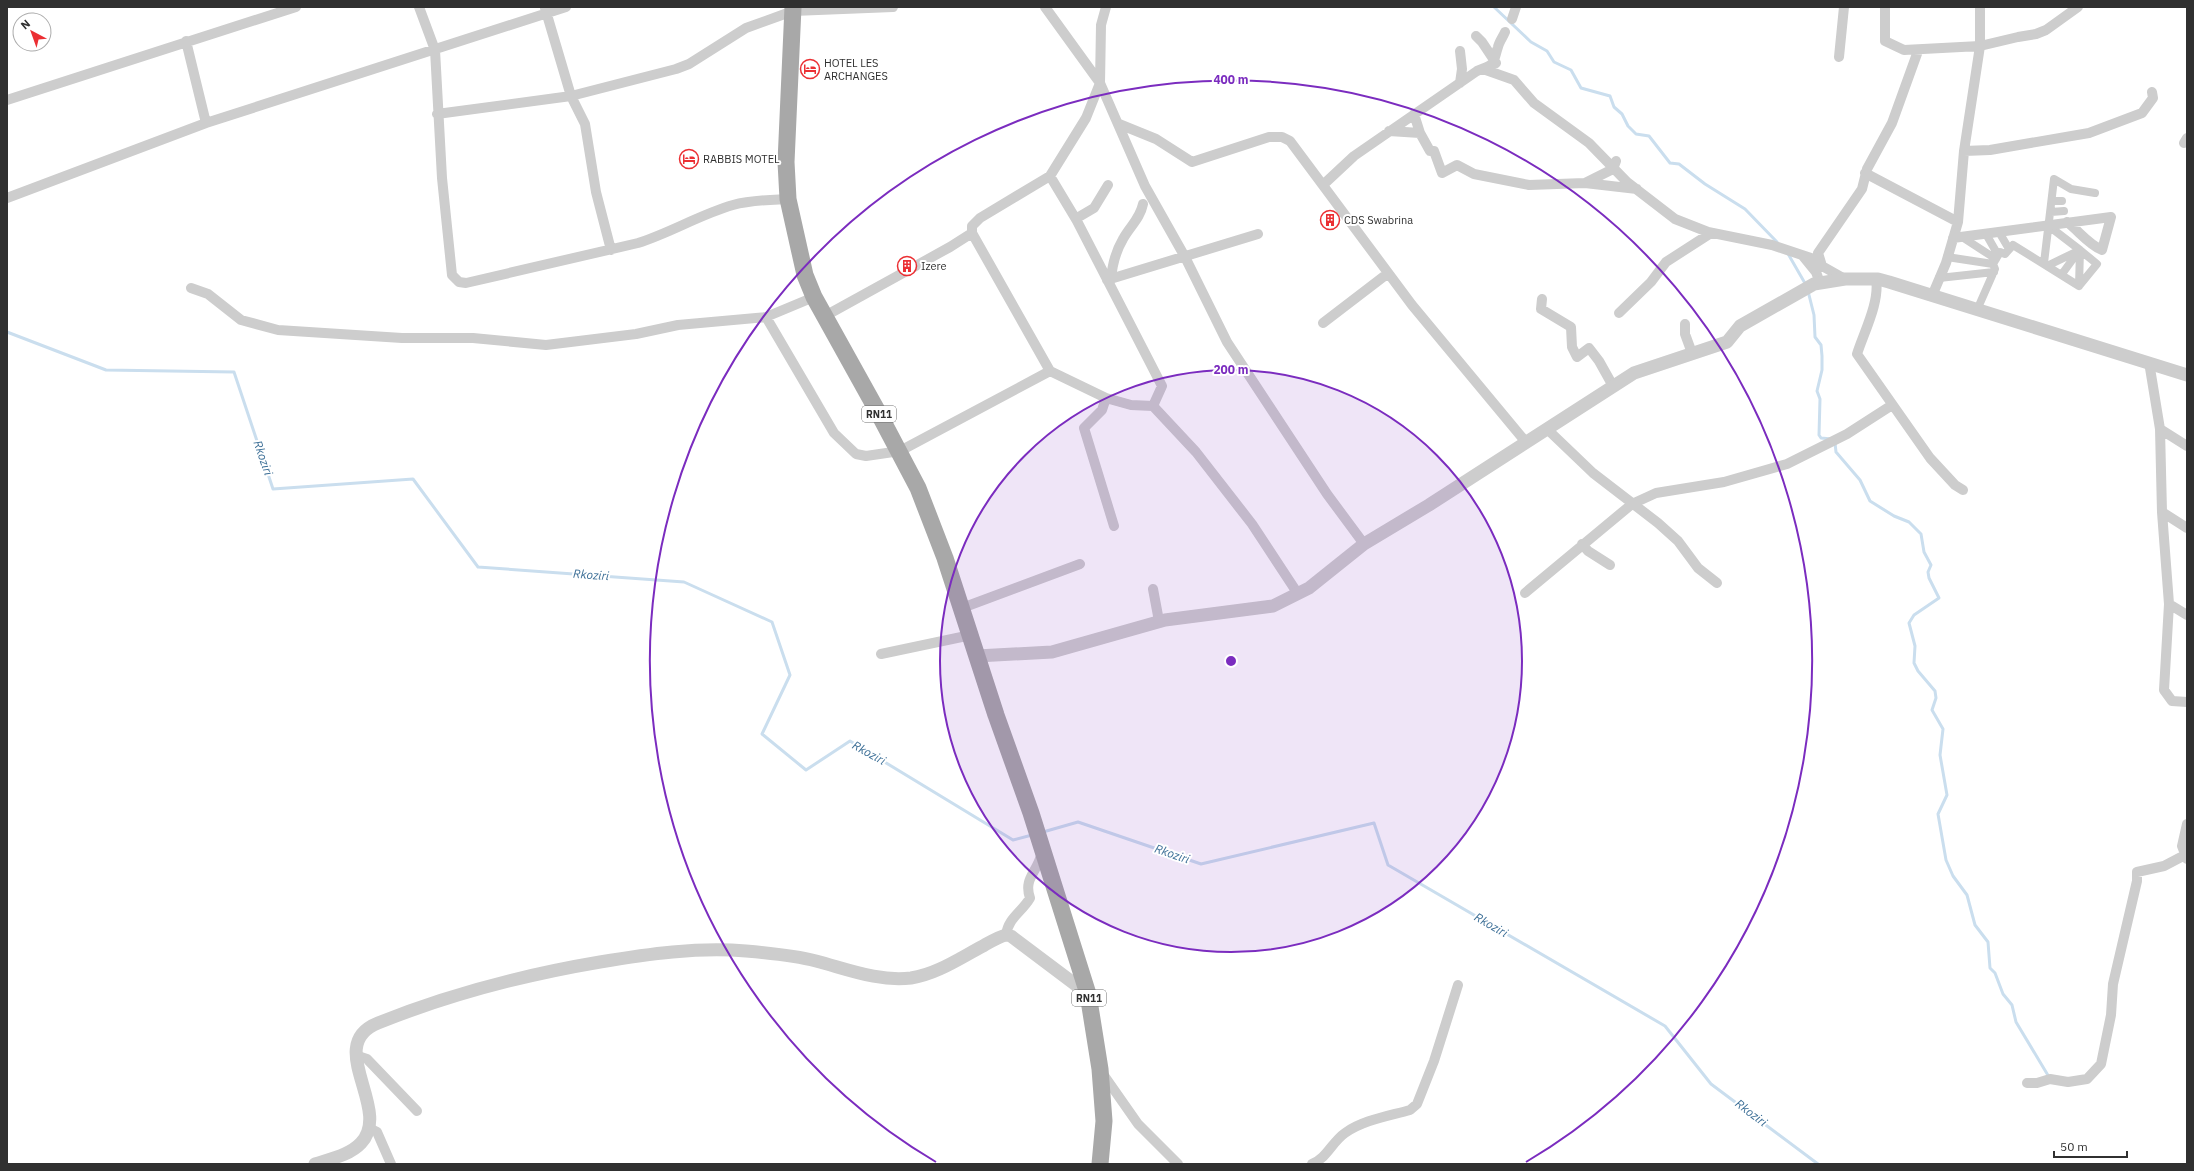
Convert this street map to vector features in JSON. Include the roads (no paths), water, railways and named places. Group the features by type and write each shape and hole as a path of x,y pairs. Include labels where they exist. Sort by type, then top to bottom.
{"main road":[{"name":"RN11","path":"793,9 786,162 788,199 805,275 814,297 900,452 918,488 962,608 1041,843 1088,994 1100,1069 1104,1121 1100,1164"}],"street":[{"path":"7,100 186,41 296,7"},
{"path":"419,7 435,50 437,114 452,275 457,281 466,283 611,250 665,234 732,205 755,200 788,199"},
{"path":"7,198 206,123 435,50 546,10 566,7"},
{"path":"437,114 571,96 682,67 746,28 793,9 893,7"},
{"path":"1045,7 1100,83 1146,186 1185,257 1227,342 1327,494 1364,544"},
{"path":"1512,19 1516,7"},
{"path":"1839,57 1844,7"},
{"path":"1886,7 1885,41 1904,50 1918,51 1944,47 1980,46 1990,42 2036,34 2046,30 2078,7"},
{"path":"1932,296 1947,257 1957,238 1964,151 1980,46 1980,7"},
{"path":"1107,9 1101,25 1100,83 1086,118 1050,176 980,218 972,226 972,233 1050,371 1106,398 1131,405 1153,406 1196,452 1243,512 1298,594"},
{"path":"546,10 571,96 585,124 596,192 611,250"},
{"path":"1496,61 1498,47 1505,32"},
{"path":"1476,36 1496,61 1500,75"},
{"path":"186,41 206,123"},
{"path":"1460,51 1462,69 1460,83"},
{"path":"1845,279 1822,266 1818,252 1851,207 1862,189 1865,173 1892,123 1918,51"},
{"path":"1324,184 1354,156 1460,83 1496,61"},
{"path":"1483,69 1514,80 1534,103 1589,143 1615,165 1635,186 1676,219 1712,233 1772,245 1820,261"},
{"path":"1964,151 1990,150 2089,132 2142,113 2153,98 2152,92"},
{"path":"1414,114 1420,133 1430,150 1434,151 1442,173 1457,165 1474,174 1507,182 1529,184 1585,183 1635,186"},
{"path":"1119,124 1156,140 1192,162 1269,137 1282,137 1290,141 1324,184 1387,274 1462,368 1525,441"},
{"path":"1389,131 1420,133"},
{"path":"1585,183 1615,165"},
{"path":"1865,173 1958,222"},
{"path":"1050,176 1077,220 1162,386 1153,406"},
{"path":"2046,264 2054,179 2071,189 2095,193"},
{"path":"1077,220 1077,218 1094,208 1108,185"},
{"path":"2052,201 2062,200"},
{"path":"1109,280 1113,264 1123,238 1140,216 1143,204"},
{"path":"2051,212 2064,211"},
{"path":"1957,238 2050,226 2067,222"},
{"path":"2050,226 2098,264 2079,286"},
{"path":"1999,232 2009,249"},
{"path":"825,316 950,247 972,233"},
{"path":"1619,313 1652,282 1666,262 1712,233"},
{"path":"1109,280 1258,234"},
{"path":"1986,234 1995,262"},
{"path":"1957,238 1995,262"},
{"path":"1978,310 2000,252 2006,254 2013,245 2046,264 2079,286"},
{"path":"2046,264 2080,250"},
{"path":"2062,274 2080,250"},
{"path":"2079,286 2080,250"},
{"path":"1804,256 1816,272 1820,283"},
{"path":"1947,257 1995,262"},
{"path":"1939,278 1995,262"},
{"path":"1323,323 1387,274"},
{"path":"977,656 1052,652 1159,621 1273,606 1309,588 1364,544 1428,505 1525,441 1634,373 1727,342 1740,326 1802,290 1820,283 1845,279 1876,279 2149,362 2187,375"},
{"path":"1876,279 1877,287 1872,316 1864,331 1856,354 1939,468 1963,490"},
{"path":"191,288 208,294 241,320 278,330 394,338 468,338 546,346 636,334 678,325 766,317 814,297"},
{"path":"1542,298 1541,309 1571,327 1572,347 1577,357 1589,348 1599,361 1613,386"},
{"path":"766,317 834,433 856,454 866,456 900,452 1050,371"},
{"path":"1685,324 1685,334 1692,353"},
{"path":"2149,362 2160,429 2162,512 2169,604 2164,690 2172,701 2187,702"},
{"path":"1106,398 1102,410 1084,428 1114,526"},
{"path":"1525,593 1582,544 1632,504 1656,492 1724,482 1787,464 1847,434 1890,407 1894,407"},
{"path":"1546,429 1593,473 1678,541 1698,568 1717,583"},
{"path":"2160,429 2187,446"},
{"path":"2162,512 2187,528"},
{"path":"1582,544 1588,551 1610,566"},
{"path":"962,608 1080,564"},
{"path":"1153,589 1159,621"},
{"path":"2169,604 2187,615"},
{"path":"881,654 971,635"},
{"path":"2027,1083 2037,1083 2050,1079 2068,1082 2087,1079 2101,1064 2111,1015 2113,984 2124,942 2137,881 2137,872 2164,866 2186,857 2182,846 2187,824"},
{"path":"1006,935 1007,926 1017,912 1026,906 1030,898 1027,888 1028,881 1040,862 1041,843"},
{"path":"315,1164 355,1148 363,1140 369,1128 366,1100 355,1055 356,1045 362,1035 378,1023 482,986 564,968 630,957 686,950 743,951 789,955 856,972 890,978 910,978 935,972 1006,935 1011,936 1088,994"},
{"path":"1312,1164 1322,1160 1331,1146 1354,1127 1410,1110 1417,1104 1434,1061 1458,985"},
{"path":"355,1055 367,1059 417,1111"},
{"path":"1100,1069 1117,1097 1138,1124 1178,1164"},
{"path":"369,1128 377,1132 391,1164"}],"waterway":[{"path":"1494,7 1531,42 1547,51 1554,62 1571,70 1581,88 1610,96 1614,107 1622,114 1628,126 1636,134 1649,136 1670,163 1679,164 1705,184 1745,209 1777,242"},
{"path":"1787,252 1806,285"},
{"path":"1808,291 1814,315 1815,337 1821,345 1822,356 1822,370 1817,391 1820,399 1819,435 1821,438 1832,439"},
{"name":"Rkoziri","path":"7,332 106,370 234,372 273,489 413,479 478,567 684,582 772,622 790,675 762,734 806,770 850,741 1013,840 1032,835"},
{"path":"1835,443 1836,452 1860,480 1870,501 1894,516 1909,522 1921,534 1924,552 1931,565 1928,572 1929,578 1939,598 1914,615 1909,623 1915,646 1914,663 1918,671 1935,691 1936,698 1932,710 1943,729 1940,755 1947,795 1938,814 1946,860 1953,876 1967,895 1975,925 1988,942 1990,968 1995,973 2003,994 2012,1005 2016,1022 2049,1077"},
{"name":"Rkoziri","path":"1043,832 1078,822 1201,864 1374,823 1388,865 1665,1026 1711,1084 1818,1164"}],"place":[{"name":"HOTEL LES ARCHANGES","path":"810,69"},
{"name":"RABBIS MOTEL","path":"689,159"},
{"name":"CDS Swabrina","path":"1330,220"},
{"name":"Izere","path":"907,266"}]}
